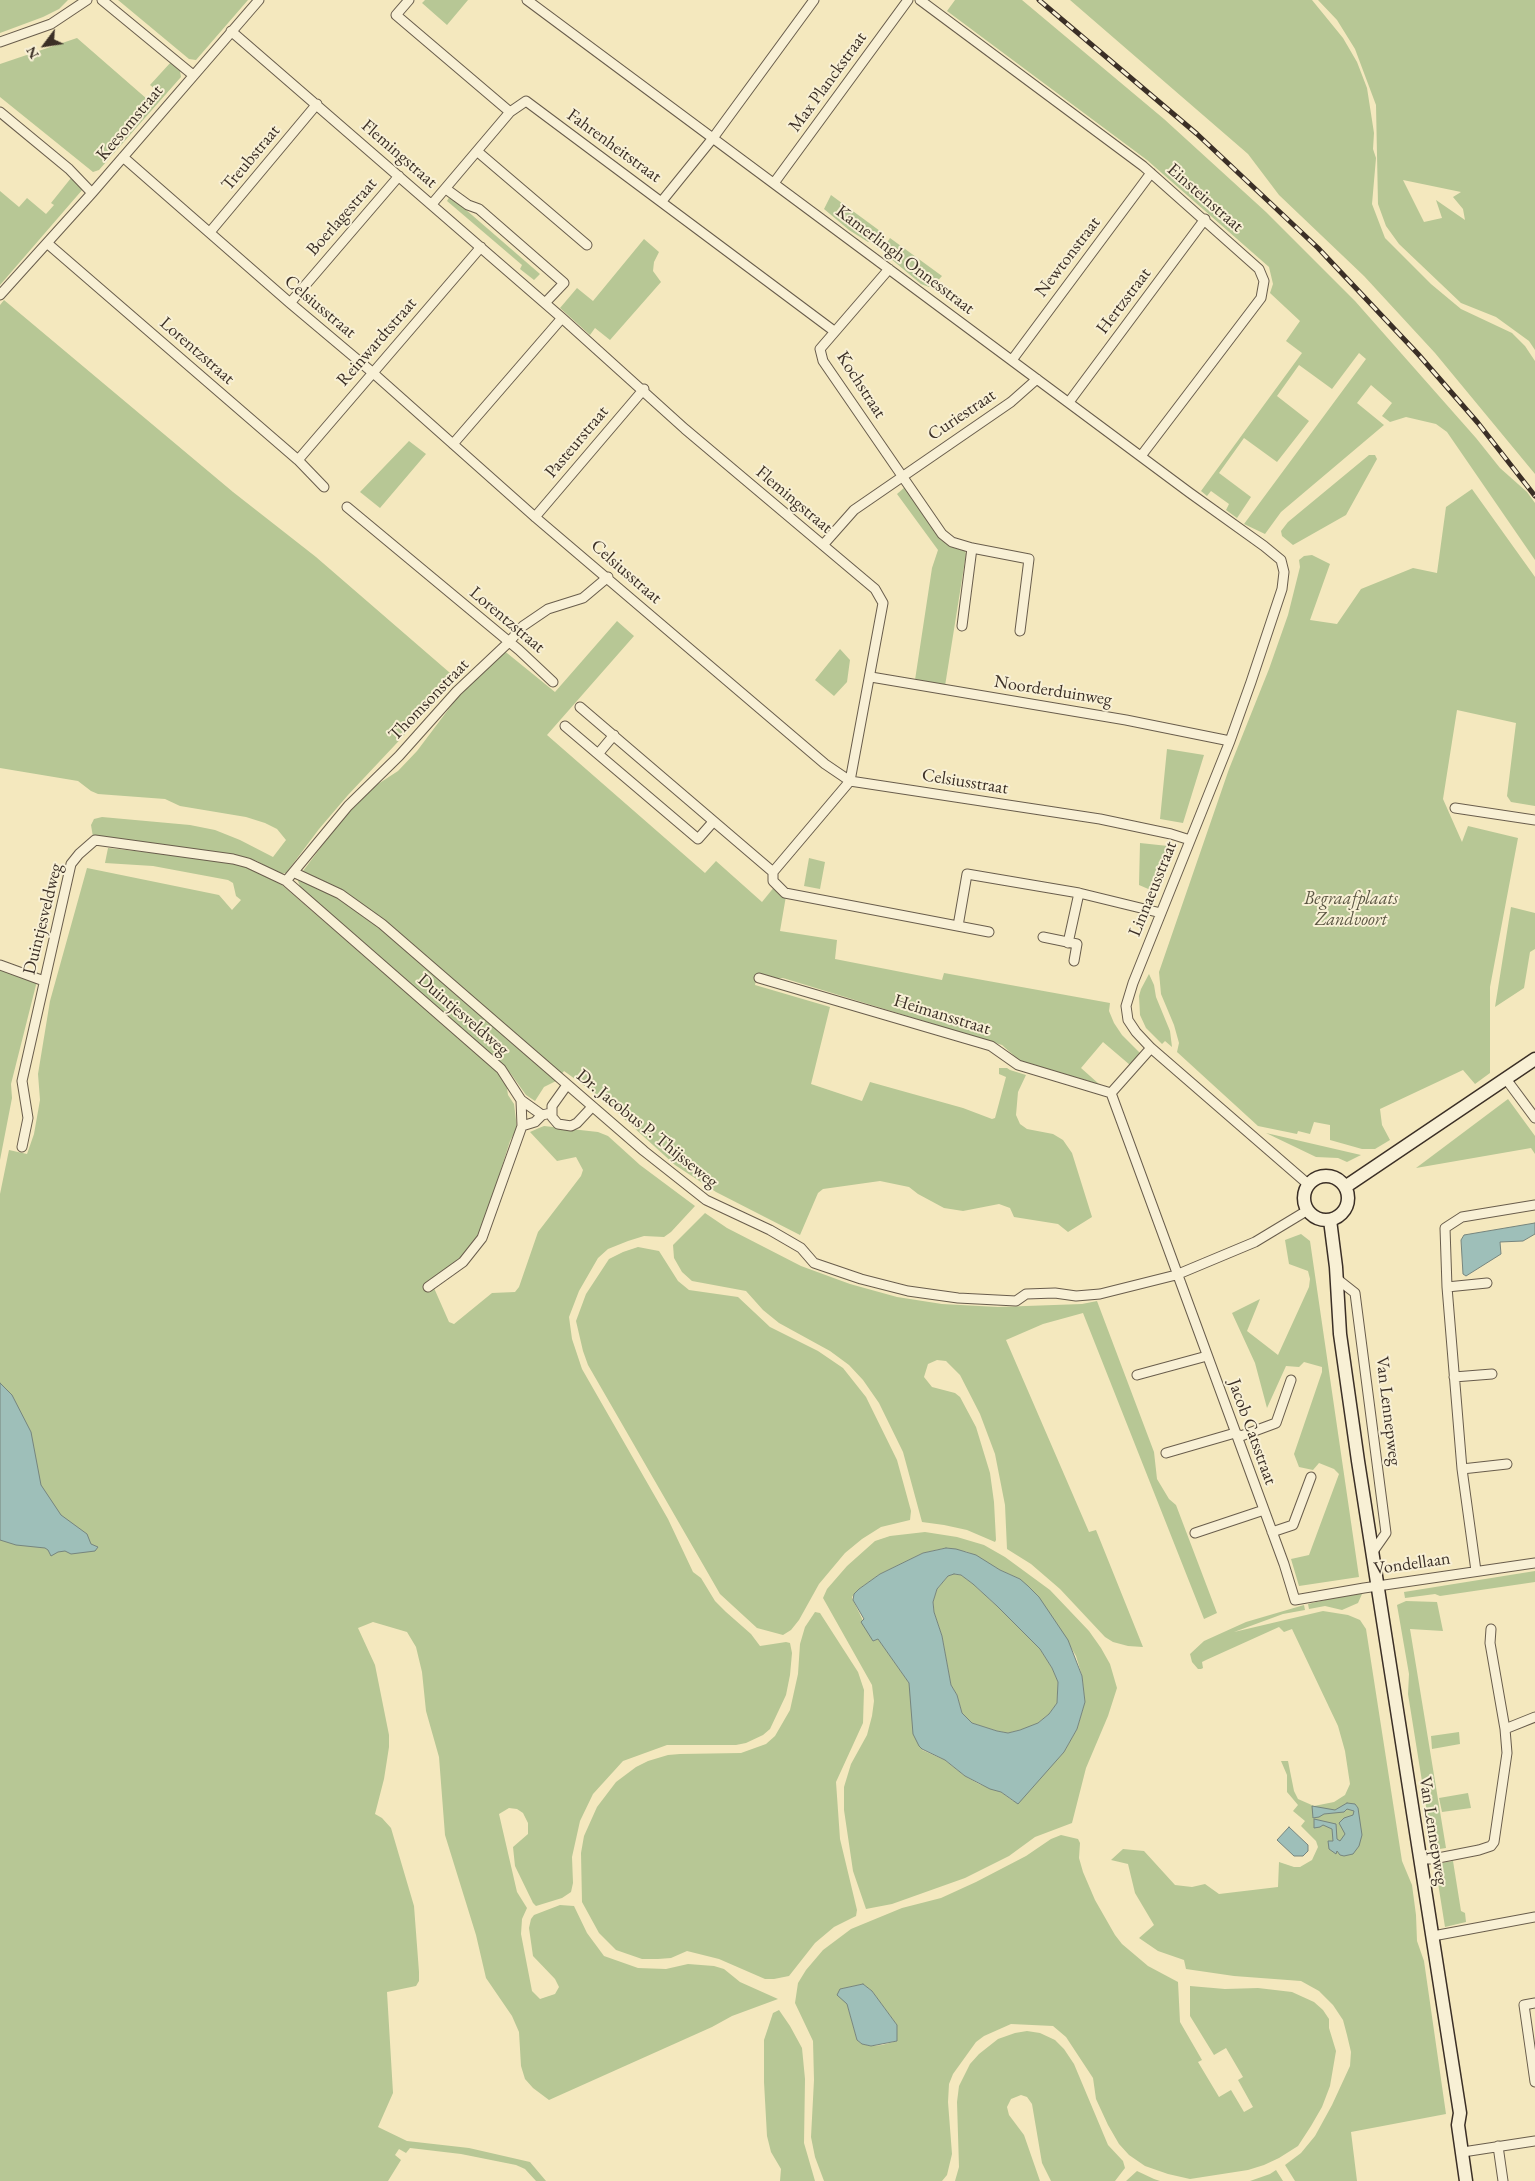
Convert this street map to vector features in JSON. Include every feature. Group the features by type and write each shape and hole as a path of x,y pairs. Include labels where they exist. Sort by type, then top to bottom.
{"main road":[{"path":"1345,1187 1535,1058"},
{"path":"1325,1176 1337,1179 1345,1187 1348,1197 1347,1206 1341,1215 1330,1220 1316,1217 1308,1210 1304,1197 1309,1185 1316,1179 1325,1176"},
{"name":"Van Lennepweg","path":"1330,1220 1340,1334 1376,1586 1460,2113 1465,2121 1466,2181"},
{"name":"Van Lennepweg","path":"1467,2151 1475,2181"}],"street":[{"path":"0,42 51,24 87,0"},
{"path":"102,0 193,75"},
{"name":"Keesomstraat","path":"0,295 92,193 259,0"},
{"path":"409,0 396,16 510,112 432,204"},
{"name":"Kamerlingh Onnesstraat","path":"527,0 1264,546"},
{"path":"662,201 713,138 814,0"},
{"name":"Max Planckstraat","path":"774,183 908,0"},
{"name":"Einsteinstraat","path":"920,0 1151,173 1259,269 1264,281 1263,292 1141,456"},
{"name":"Flemingstraat","path":"231,31 644,389 685,429 875,589 883,603 871,676 850,781"},
{"name":"Fahrenheitstraat","path":"510,112 526,101 834,331"},
{"name":"Treubstraat","path":"210,232 317,104"},
{"path":"0,112 69,169 92,193"},
{"path":"478,152 587,245"},
{"name":"Celsiusstraat","path":"123,157 372,372 535,517 608,577 825,764 850,781 1100,819 1171,834 1190,840"},
{"name":"Newtonstraat","path":"1012,360 1151,173"},
{"name":"Boerlagestraat","path":"290,303 399,176"},
{"name":"Flemingstraat","path":"446,189 468,205 479,209 564,283 545,303"},
{"name":"Hertzstraat","path":"1069,402 1205,219"},
{"name":"Lorentzstraat","path":"47,242 298,460 324,487"},
{"name":"Reinwardtstraat","path":"298,460 481,247"},
{"name":"Kochstraat","path":"890,269 820,349 823,361 903,475"},
{"path":"453,444 562,318"},
{"name":"Curiestraat","path":"823,545 854,510 1011,402 1037,379"},
{"name":"Pasteurstraat","path":"535,517 644,389"},
{"path":"903,475 942,534 952,542 972,548 1029,559 1020,631"},
{"name":"Lorentzstraat","path":"347,507 509,642 553,682"},
{"name":"Linnaeusstraat","path":"1264,546 1281,560 1284,581 1230,741 1133,983 1126,1006 1128,1020 1151,1048 1309,1185"},
{"path":"962,626 972,548"},
{"name":"Thomsonstraat","path":"295,873 348,806 399,756 457,692 523,626 542,612 583,598 608,577"},
{"name":"Noorderduinweg","path":"871,676 1126,720 1230,741"},
{"path":"580,707 773,872"},
{"path":"565,726 698,840 713,822"},
{"path":"598,754 614,735"},
{"path":"850,781 773,872 773,881 785,893 989,932"},
{"path":"1455,808 1534,821"},
{"name":"Duintjesveldweg","path":"22,1147 28,1118 22,1081 71,864 95,840 233,859 248,863 286,881 501,1069 521,1100 547,1114 558,1124 571,1126 577,1123 592,1107"},
{"path":"286,881 295,873"},
{"name":"Dr. Jacobus P. Thijsseweg","path":"295,873 340,894 382,924 592,1107 706,1200 770,1230 801,1248 814,1263 861,1278 925,1293 958,1298 1016,1301 1026,1294 1055,1293 1076,1296 1100,1294 1176,1275 1255,1242 1308,1210"},
{"path":"958,926 967,874 1079,893 1161,913"},
{"path":"1068,944 1079,893"},
{"path":"1043,937 1068,944 1077,944 1074,961"},
{"path":"0,965 44,981"},
{"name":"Heimansstraat","path":"759,978 991,1046 1018,1066 1111,1093"},
{"path":"1151,1048 1111,1093 1176,1275"},
{"path":"1506,1079 1535,1118"},
{"path":"522,1126 535,1122 547,1114 567,1085"},
{"path":"428,1287 463,1262 482,1238 522,1126 521,1100"},
{"path":"1476,1571 1462,1469 1447,1286 1445,1228 1462,1217 1535,1205"},
{"name":"Jacob Catsstraat","path":"1176,1275 1264,1510 1295,1600"},
{"name":"Van Lennepweg","path":"1336,1278 1355,1293 1386,1533 1372,1553"},
{"path":"1447,1286 1487,1283"},
{"path":"1136,1375 1207,1356"},
{"path":"1454,1377 1492,1374"},
{"path":"1166,1453 1235,1433 1241,1436 1276,1423 1291,1380"},
{"path":"1462,1469 1506,1464"},
{"path":"1272,1532 1293,1524 1311,1477"},
{"path":"1195,1533 1264,1510"},
{"name":"Vondellaan","path":"1295,1600 1535,1563"},
{"path":"1421,1859 1433,1859 1479,1850 1491,1846 1494,1842 1507,1753 1505,1729 1490,1643 1491,1629"},
{"path":"1505,1729 1535,1716"},
{"path":"1433,1936 1535,1917"},
{"path":"1535,2003 1524,2005 1535,2082"},
{"path":"1467,2151 1535,2141"},
{"path":"1498,2146 1503,2181"}],"green space":[{"path":"0,0 68,0 59,9 43,17 0,33"},
{"path":"118,0 248,0 196,60 189,59"},
{"path":"425,0 468,0 447,25 422,3"},
{"path":"955,0 1022,0 1164,119 1266,212 1355,301 1476,438 1500,468 1527,492 1535,503 1535,560 1447,432 1436,424 1406,417 1390,422 1382,416 1392,403 1371,385 1357,403 1384,425 1281,512 1265,534 1244,524 1366,359 1359,353 1332,389 1299,365 1277,396 1309,421 1277,462 1244,438 1219,473 1251,497 1237,518 1226,510 1229,504 1211,491 1207,496 1201,491 1302,353 1286,341 1300,321 1270,293 1273,284 1269,267 1147,160 947,11"},
{"path":"1070,0 1312,0 1343,38 1357,62 1367,88 1374,133 1373,149 1376,158 1372,204 1385,238 1431,284 1461,309 1512,333 1525,346 1535,361 1535,474 1435,353 1364,276 1279,195 1248,154"},
{"path":"1318,0 1535,0 1535,350 1529,341 1496,317 1461,303 1399,244 1386,226 1378,204 1376,105 1355,49 1337,20","holes":["1403,180 1461,192 1453,197 1463,209 1465,220 1436,200 1442,218 1424,222"]},
{"path":"77,38 147,99 155,89 150,85 171,62 180,71 181,77 99,170 93,172 0,97 0,64"},
{"path":"71,178 83,189 0,285 0,191 19,207 27,198 46,214 54,205 51,203"},
{"path":"831,195 880,231 874,239 868,242 849,230 824,209"},
{"path":"450,196 540,274 534,280 520,269 522,265 447,201"},
{"path":"890,238 942,276 934,285 929,287 921,284 884,253 885,246"},
{"path":"644,239 659,252 654,262 653,271 661,282 610,340 595,328 590,335 560,308 577,288 593,301"},
{"path":"4,300 233,492 316,557 457,679 348,795 319,829 286,873 280,874 257,861 241,856 93,837 91,825 94,819 102,817 190,825 215,830 273,857 286,840 277,829 265,823 246,817 180,806 165,799 98,794 78,781 0,768 0,305"},
{"path":"409,441 426,454 380,508 360,492"},
{"path":"1369,455 1375,455 1377,459 1346,515 1293,545 1282,536 1281,531 1288,522"},
{"path":"905,487 941,540 965,551 966,554 945,686 915,680 932,568 938,550 897,494"},
{"name":"Begraafplaats Zandvoort","path":"1472,489 1535,577 1535,806 1511,802 1507,796 1516,723 1457,710 1443,799 1462,842 1468,826 1518,838 1490,987 1490,1073 1475,1084 1463,1070 1380,1109 1382,1125 1390,1140 1375,1149 1362,1149 1330,1140 1330,1125 1314,1122 1310,1134 1298,1131 1297,1134 1258,1126 1177,1052 1179,1043 1174,1025 1161,994 1159,972 1229,769 1269,669 1288,615 1300,567 1299,560 1304,556 1312,555 1330,564 1310,620 1337,624 1361,589 1413,568 1437,573 1446,507"},
{"path":"617,621 634,636 547,735 705,873 716,861 762,902 775,886 786,896 780,931 837,940 835,959 942,980 944,973 1110,1003 1109,1011 1114,1023 1122,1035 1140,1053 1130,1065 1103,1042 1081,1068 1099,1084 1020,1061 1002,1045 783,978 756,980 755,985 830,1007 811,1084 862,1101 870,1082 963,1108 992,1119 995,1118 1006,1077 999,1074 999,1068 1007,1068 1026,1075 1018,1092 1016,1115 1020,1124 1027,1129 1053,1134 1063,1140 1072,1153 1092,1217 1068,1232 1058,1224 1014,1217 1010,1208 999,1204 963,1211 944,1208 909,1187 880,1181 823,1189 818,1193 800,1235 716,1192 675,1165 600,1097 564,1071 556,1081 544,1087 535,1101 526,1095 511,1074 463,1029 301,889 298,881 300,875 346,814 375,786 398,771 417,751 466,686 502,649 555,692"},
{"path":"840,649 850,660 847,682 834,696 815,680"},
{"path":"1167,749 1204,755 1183,823 1160,819"},
{"path":"1140,843 1168,846 1153,891 1139,885"},
{"path":"108,848 218,860 248,866 282,885 490,1065 506,1082 508,1095 514,1104 517,1128 510,1141 480,1236 461,1260 442,1275 434,1288 449,1322 454,1324 492,1293 515,1292 519,1287 538,1232 581,1176 583,1170 576,1157 557,1161 530,1132 544,1126 598,1132 608,1136 640,1165 695,1206 664,1237 644,1236 628,1241 608,1249 598,1258 579,1291 569,1317 572,1339 582,1369 668,1519 693,1572 701,1578 715,1601 751,1634 760,1646 790,1643 792,1653 786,1695 770,1729 763,1735 746,1743 736,1745 667,1745 623,1761 593,1794 580,1821 572,1857 573,1883 571,1892 562,1898 536,1906 533,1903 515,1866 513,1847 528,1834 528,1823 523,1813 517,1809 509,1808 499,1814 517,1892 527,1908 522,1919 521,1934 532,1991 540,1999 555,1994 559,1987 555,1979 533,1956 529,1928 534,1915 560,1905 574,1906 587,1933 604,1956 638,1968 666,1969 688,1964 714,1966 724,1969 740,1982 778,1999 732,2016 712,2027 549,2100 533,2088 525,2079 521,2066 519,2032 512,2016 486,1978 476,1935 445,1835 439,1757 426,1711 422,1672 416,1647 407,1632 373,1622 358,1628 375,1665 389,1735 384,1779 375,1814 382,1818 391,1828 414,1906 419,1972 419,1981 416,1986 387,1992 393,2093 378,2127 407,2141 469,2148 530,2162 546,2181 536,2181 525,2169 516,2165 461,2154 410,2148 406,2153 399,2149 395,2155 401,2160 388,2181 0,2181 0,1194 9,1150 27,1154 34,1134 40,1100 38,1074 50,1001 87,868 219,895 232,910 241,900 236,896 233,883 228,880 153,866 105,863"},
{"path":"809,858 825,862 820,889 804,886"},
{"path":"1511,907 1535,913 1535,949 1530,952 1524,988 1495,1007"},
{"path":"0,968 37,981 11,1084 12,1098 0,1160"},
{"path":"1149,974 1170,1031 1172,1047 1165,1041 1162,1044 1146,1028 1140,1015 1139,996"},
{"path":"1508,1099 1535,1136 1535,1154 1531,1148 1416,1168"},
{"path":"1266,1133 1361,1155 1347,1162 1338,1158 1316,1157"},
{"path":"705,1213 727,1228 801,1266 850,1284 897,1297 942,1304 998,1307 1082,1304 1097,1301 1154,1452 1157,1479 1169,1499 1176,1505 1217,1613 1204,1619 1083,1313 1043,1324 1006,1340 1089,1532 1096,1530 1143,1647 1128,1646 1113,1642 1105,1637 1060,1589 1031,1564 1007,1549 1005,1505 995,1454 980,1414 960,1375 946,1361 937,1360 928,1364 924,1377 932,1387 955,1393 960,1397 976,1427 990,1473 996,1540 995,1542 967,1530 922,1522 903,1452 879,1403 863,1380 849,1365 830,1351 779,1323 763,1310 746,1291 692,1281 682,1272 674,1258 673,1245"},
{"path":"1301,1234 1310,1241 1359,1577 1299,1586 1291,1559 1309,1555 1339,1474 1334,1469 1319,1463 1313,1470 1299,1467 1294,1454 1322,1372 1322,1367 1304,1362 1299,1367 1286,1366 1267,1408 1255,1363 1232,1313 1260,1299 1247,1331 1278,1355 1309,1287 1308,1271 1289,1264 1285,1240"},
{"path":"638,1247 659,1251 678,1281 689,1290 738,1297 770,1327 818,1351 843,1368 866,1397 897,1460 911,1511 910,1520 881,1527 845,1553 819,1584 799,1620 791,1630 783,1635 757,1628 720,1594 588,1365 576,1321 586,1294 609,1259"},
{"path":"925,1532 957,1537 984,1545 1005,1557 1050,1590 1089,1631 1110,1664 1117,1688 1108,1716 1086,1768 1072,1823 1035,1837 1009,1856 965,1878 892,1904 866,1909 853,1871 844,1810 844,1787 851,1764 867,1735 874,1701 872,1685 823,1598 827,1589 847,1566 875,1541 890,1536","holes":["945,1548 968,1552 1020,1579 1058,1626 1076,1656 1082,1676 1085,1702 1077,1729 1064,1752 1013,1801 1001,1792 979,1784 965,1776 945,1760 922,1750 909,1683 878,1639 873,1641 852,1597 859,1589 880,1574 923,1553"]},
{"path":"1535,1571 1535,1582 1440,1596 1435,1594 1405,1598 1404,1592"},
{"path":"954,1574 961,1575 997,1606 1040,1649 1052,1668 1058,1682 1057,1703 1049,1714 1038,1723 1008,1733 972,1723 962,1713 957,1695 951,1685 942,1636 934,1612 933,1602 937,1589 948,1576"},
{"path":"1355,1593 1362,1594 1358,1603 1342,1610 1325,1606 1309,1609 1308,1604"},
{"path":"1406,1601 1437,1602 1443,1631 1410,1629 1446,1848 1433,1850 1408,1694 1409,1674 1397,1605"},
{"path":"1304,1605 1305,1610 1283,1614 1234,1632 1323,1611 1348,1615 1360,1620 1366,1629 1402,1861 1412,1885 1417,1941 1424,1961 1446,2114 1351,2132 1357,2181 1295,2181 1285,2165 1301,2153 1315,2136 1350,2066 1351,2052 1343,2020 1333,2005 1319,1991 1301,1981 1234,1976 1186,1969 1184,1960 1158,1951 1139,1938 1154,1925 1135,1893 1128,1864 1111,1860 1123,1849 1144,1851 1175,1885 1192,1887 1205,1884 1219,1894 1278,1887 1279,1862 1300,1867 1312,1860 1318,1847 1316,1841 1301,1826 1305,1821 1293,1811 1298,1805 1287,1792 1287,1775 1281,1761 1288,1761 1294,1791 1298,1799 1314,1806 1334,1802 1345,1795 1350,1784 1345,1751 1338,1726 1292,1629 1284,1632 1279,1627 1202,1662 1203,1668 1201,1669 1198,1669 1192,1662 1190,1654 1204,1641 1246,1622"},
{"path":"815,1612 820,1613 858,1672 864,1690 863,1723 836,1782 840,1839 857,1910 856,1916 834,1927 815,1943 789,1976 774,1979 765,1979 719,1959 687,1951 671,1958 642,1959 616,1950 599,1933 582,1902 581,1853 584,1836 597,1807 616,1782 636,1767 648,1761 668,1755 741,1753 766,1744 775,1736 790,1710 798,1674 800,1644 805,1627"},
{"path":"1459,1732 1460,1744 1432,1749 1431,1736"},
{"path":"1468,1793 1471,1808 1442,1812 1439,1798"},
{"path":"1061,1835 1078,1839 1080,1843 1079,1858 1083,1872 1095,1900 1115,1935 1122,1944 1148,1966 1178,1982 1180,2022 1202,2060 1198,2062 1219,2097 1231,2090 1244,2112 1253,2107 1238,2080 1243,2077 1226,2048 1214,2055 1190,2016 1190,1986 1225,1989 1258,1988 1292,1992 1314,2002 1323,2010 1329,2019 1329,2028 1336,2051 1330,2086 1322,2107 1298,2146 1279,2158 1248,2170 1190,2179 1145,2166 1129,2155 1119,2144 1096,2099 1093,2078 1066,2037 1053,2026 1011,2024 984,2036 976,2042 953,2074 949,2084 948,2102 952,2154 947,2175 942,2181 824,2181 815,2157 811,2137 814,2080 813,2041 795,2003 798,1983 806,1970 823,1950 851,1929 902,1908 941,1898 1026,1856 1051,1839","holes":["863,1984 872,1991 897,2025 897,2041 871,2046 862,2044 857,2040 847,2004 840,1989"]},
{"path":"1453,1861 1461,1911 1465,1913 1466,1922 1445,1927 1435,1864"},
{"path":"779,2010 802,2048 805,2079 804,2143 815,2181 780,2181 781,2169 771,2152 767,2136 764,2040 773,2013"},
{"path":"1027,2031 1040,2033 1055,2040 1074,2064 1108,2145 1123,2161 1125,2168 1115,2181 1051,2181 1042,2163 1032,2104 1027,2097 1021,2095 1011,2099 1007,2107 1009,2115 1024,2135 1040,2181 955,2181 959,2167 957,2102 959,2086 970,2064 979,2054 998,2039"},
{"path":"1276,2170 1283,2181 1250,2181 1270,2174"},
{"path":"1137,2171 1154,2179 1160,2181 1126,2181"}],"water":[{"path":"1535,1223 1535,1234 1523,1241 1500,1242 1501,1254 1466,1276 1463,1274 1461,1240 1464,1235"},
{"path":"0,1383 12,1395 31,1432 41,1485 61,1515 87,1534 91,1544 98,1547 95,1551 71,1554 65,1551 51,1556 45,1548 16,1545 0,1540"},
{"path":"946,1548 956,1549 976,1555 1000,1570 1020,1579 1039,1597 1068,1640 1082,1676 1085,1702 1077,1729 1064,1752 1018,1804 1001,1792 990,1789 965,1776 945,1760 919,1746 913,1734 909,1683 878,1639 873,1641 861,1622 864,1619 853,1600 854,1594 880,1574 923,1553","holes":["954,1574 961,1575 997,1606 1040,1649 1052,1668 1058,1682 1057,1703 1049,1714 1038,1723 1008,1733 972,1723 962,1713 957,1695 951,1685 942,1636 934,1612 933,1602 937,1589 948,1576"]},
{"path":"1347,1803 1355,1804 1358,1808 1362,1835 1359,1846 1353,1854 1344,1856 1340,1855 1337,1851 1336,1854 1329,1849 1328,1841 1333,1841 1332,1829 1323,1825 1314,1828 1314,1819 1336,1824 1337,1839 1340,1841 1345,1834 1339,1823 1344,1818 1353,1815 1354,1811 1347,1809 1344,1812 1324,1814 1313,1818 1312,1806 1335,1810"},
{"path":"1289,1827 1308,1845 1308,1851 1303,1856 1294,1856 1277,1840"},
{"path":"863,1984 872,1991 897,2025 897,2041 871,2046 862,2044 857,2040 847,2004 837,1995 840,1989"}],"railway":[{"path":"1039,0 1197,134 1318,248 1418,354 1478,423 1535,496"}]}
